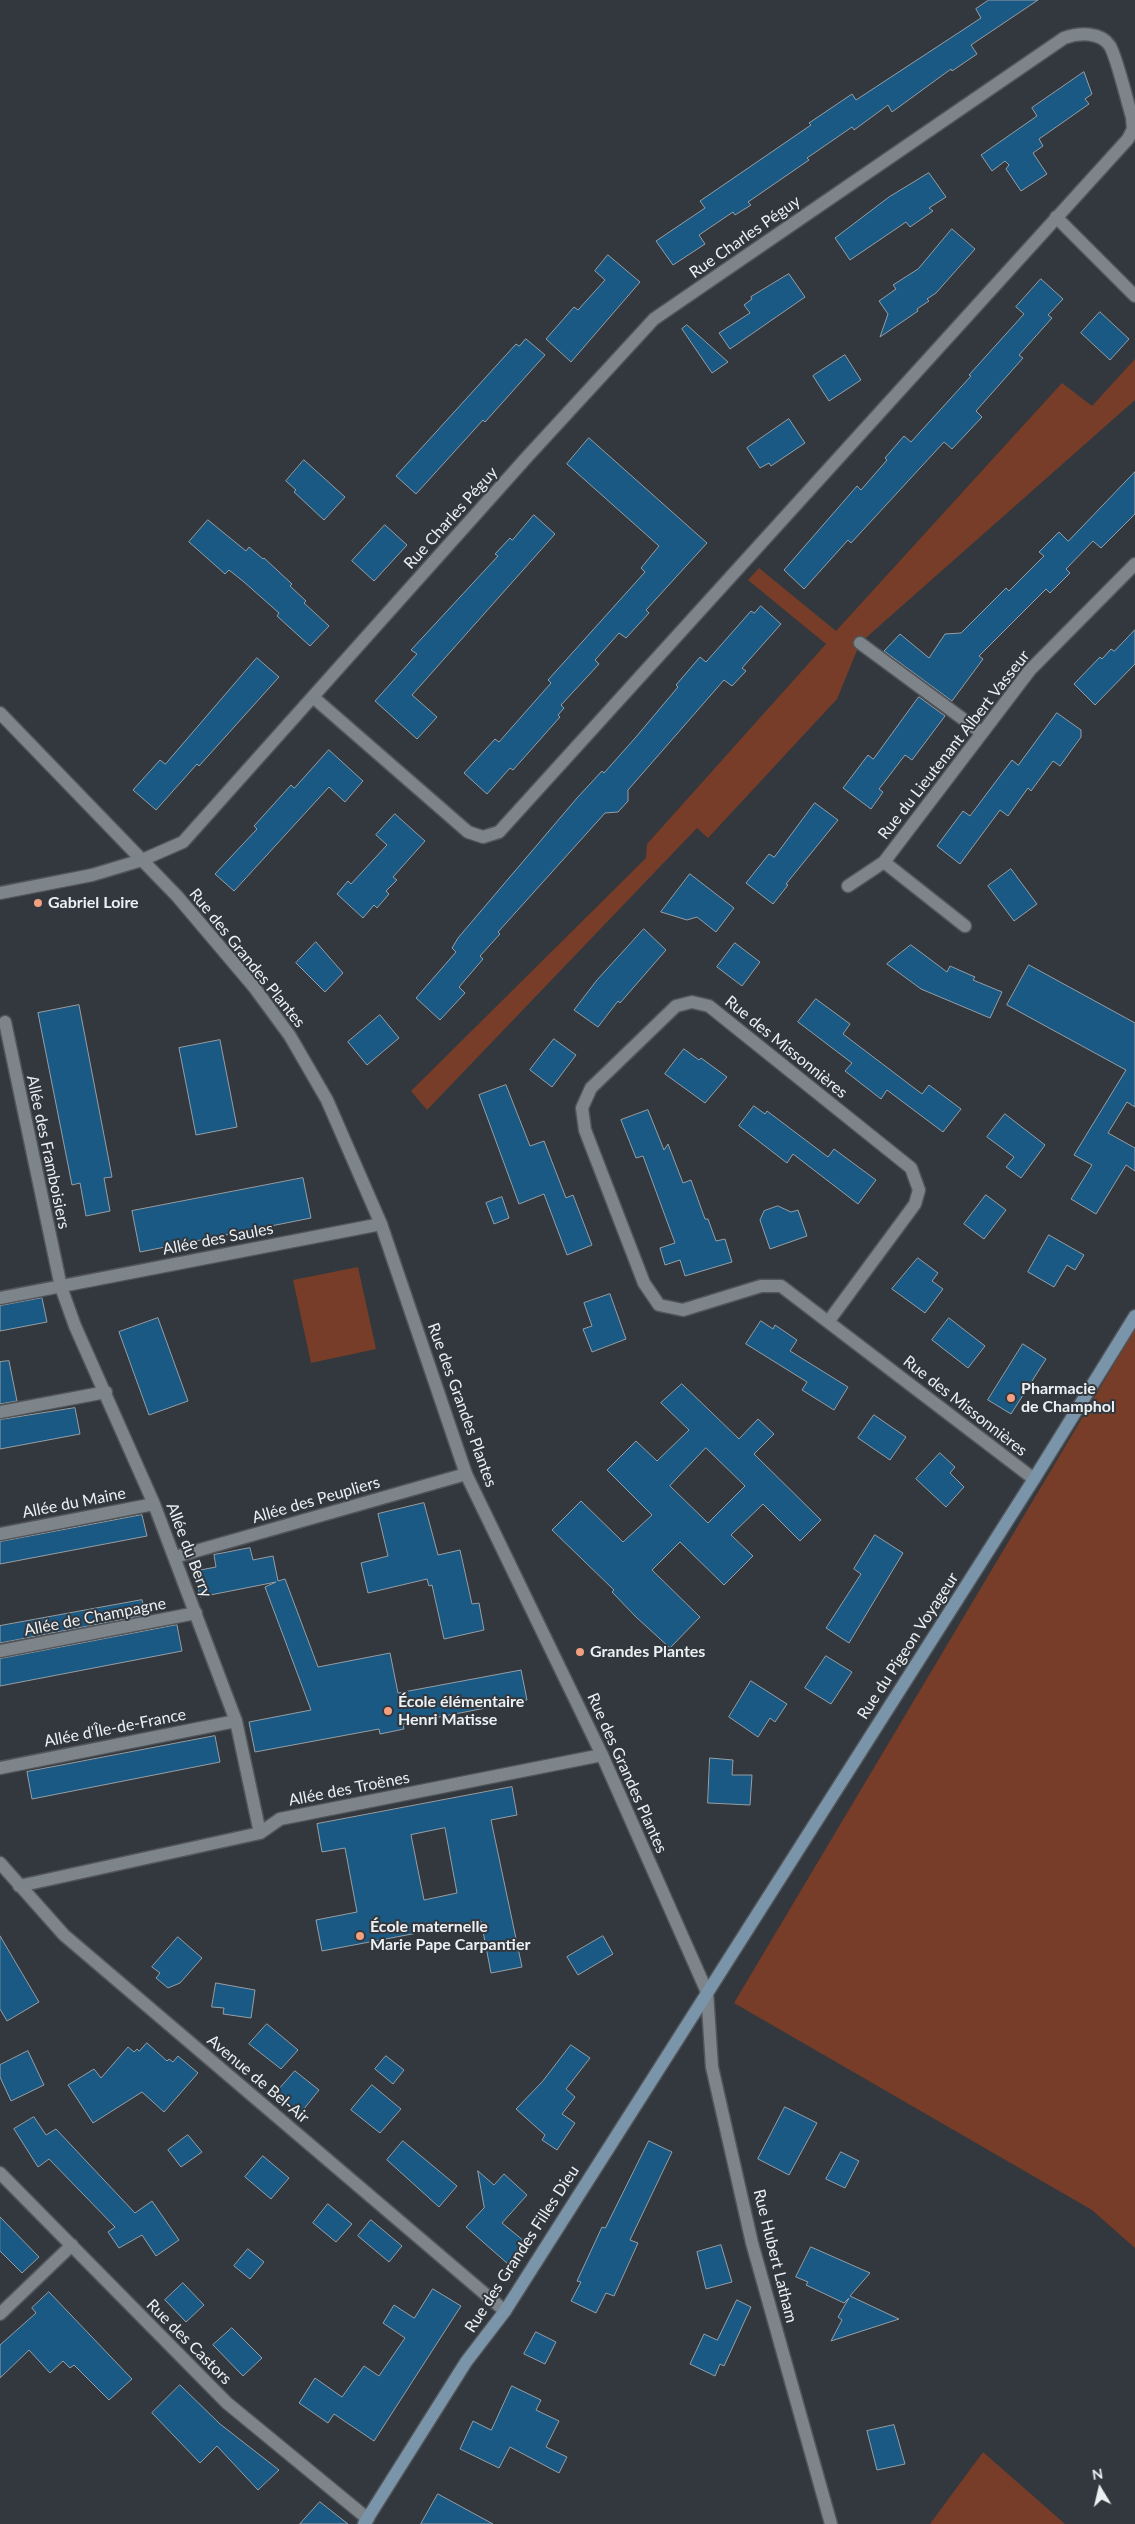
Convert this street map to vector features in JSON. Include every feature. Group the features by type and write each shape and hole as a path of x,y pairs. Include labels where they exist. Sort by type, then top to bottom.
{"main road":[{"name":"Rue du Pigeon Voyageur","path":"707,1992 1034,1480 1135,1316"},
{"name":"Rue des Grandes Filles Dieu","path":"366,2522 466,2362 505,2311 707,1992"}],"street":[{"name":"Rue Charles Péguy","path":"0,893 92,875 142,860 183,842 527,457 654,319 1064,38 1080,33 1100,38 1110,46 1132,117 1132,129 1128,139 499,832 483,837 468,832 313,697"},
{"path":"1056,217 1135,296"},
{"name":"Rue du Lieutenant Albert Vasseur","path":"848,886 884,862 1030,670 1135,564"},
{"path":"860,643 982,733"},
{"name":"Rue des Grandes Plantes","path":"0,713 177,896 254,987 290,1036 327,1100 381,1224 466,1474 602,1754 707,1992"},
{"name":"Rue du Lieutenant Albert Vasseur","path":"884,862 965,926"},
{"name":"Rue des Missonnières","path":"828,1322 915,1204 919,1190 911,1168 709,1006 692,1002 676,1006 591,1088 582,1108 585,1130 644,1283 658,1304 683,1310 761,1286 781,1286 1034,1480"},
{"name":"Allée des Framboisiers","path":"5,1022 61,1287"},
{"name":"Allée des Saules","path":"0,1298 381,1224"},
{"name":"Allée du Berry","path":"61,1287 75,1326 106,1392 154,1504 236,1721 260,1832"},
{"path":"0,1412 106,1392"},
{"name":"Allée des Peupliers","path":"175,1558 466,1474"},
{"name":"Allée du Maine","path":"0,1534 154,1504"},
{"name":"Allée de Champagne","path":"0,1652 196,1613"},
{"name":"Allée d'Île-de-France","path":"0,1768 236,1721"},
{"name":"Allée des Troënes","path":"19,1886 260,1832 280,1820 602,1754"},
{"name":"Avenue de Bel-Air","path":"0,1863 64,1935 505,2311"},
{"name":"Rue Hubert Latham","path":"707,1992 712,2067 752,2243 831,2524"},
{"name":"Rue des Castors","path":"0,2174 227,2403 366,2522"},
{"path":"0,2314 72,2245"}],"shaded area":[{"path":"1135,359 1135,400 860,643 837,699 708,838 697,828 427,1110 411,1091 646,858 647,844 826,644 748,580 759,568 836,631 1062,383 1092,406"},
{"path":"358,1267 376,1349 311,1363 293,1280"},
{"path":"1135,1329 1135,2248 1092,2210 734,2003"},
{"path":"983,2452 1065,2524 930,2524"}],"building":[{"path":"989,0 1038,0 971,45 977,54 952,71 951,69 892,112 888,105 854,130 852,127 807,158 809,160 748,202 751,205 735,215 733,212 699,235 705,244 673,265 656,241 705,208 700,201 811,125 809,123 852,94 856,100 981,18 976,9"},
{"path":"1084,72 1092,94 1085,99 1089,104 1039,139 1043,146 1033,153 1047,174 1021,191 1006,169 1009,165 1005,161 992,171 981,155 1037,116 1032,108"},
{"path":"929,173 946,197 929,208 933,211 910,227 906,222 850,260 835,238 889,197"},
{"path":"952,229 975,249 936,293 927,299 929,301 917,309 918,311 880,337 888,314 879,301 896,289 893,285 918,269"},
{"path":"608,255 640,282 571,362 546,339 574,307 578,310 605,280 595,271"},
{"path":"789,274 805,297 730,349 719,333 750,313 744,305 752,299 751,297"},
{"path":"1041,279 1063,299 1048,315 1052,318 1019,355 1023,358 976,411 982,417 952,449 944,442 851,543 848,540 804,589 784,570 857,486 861,490 887,460 885,458 904,436 911,442 971,376 969,375 1024,314 1016,307"},
{"path":"1100,312 1129,339 1110,360 1081,333"},
{"path":"687,325 728,362 712,373 682,329"},
{"path":"526,339 545,355 485,422 483,420 416,494 396,476 516,344 519,346"},
{"path":"845,355 861,380 829,401 813,376"},
{"path":"789,419 805,443 771,466 769,463 760,468 747,448"},
{"path":"589,438 707,543 646,610 649,613 626,638 619,633 595,660 599,664 561,705 564,708 558,715 560,717 513,770 510,768 487,794 464,773 495,739 499,742 551,683 548,680 645,572 641,568 659,546 567,464"},
{"path":"304,460 345,497 324,520 294,492 296,490 286,481"},
{"path":"1135,472 1135,514 1101,548 1093,541 1066,569 1070,573 1050,593 1046,589 979,656 983,659 952,701 884,651 900,634 929,658 945,634 961,633 1006,588 1009,591 1044,556 1039,552 1059,532 1068,541"},
{"path":"534,515 555,534 412,695 437,717 417,739 375,701 417,654 411,650 498,556 495,554 510,538 512,540"},
{"path":"208,520 246,551 249,547 264,558 292,584 290,586 306,601 304,603 329,626 310,646 277,616 279,613 244,582 229,570 225,574 189,542"},
{"path":"385,525 407,545 374,581 352,561"},
{"path":"761,606 781,624 742,668 746,671 732,686 724,680 628,790 628,801 618,812 605,813 498,932 500,934 480,956 483,959 459,987 465,993 440,1020 416,998 456,952 452,948 458,938 577,798 602,771 604,773 636,737 678,687 676,685 700,657 706,662 751,611 754,613"},
{"path":"1135,630 1135,664 1095,705 1074,684 1100,657 1102,659 1111,649 1114,651"},
{"path":"257,658 279,677 199,766 197,764 156,810 133,790 160,760 165,764"},
{"path":"919,697 945,716 912,760 905,755 879,789 883,792 871,809 843,788 868,755 873,759"},
{"path":"1057,713 1081,730 1081,737 1060,766 1053,761 1031,791 1028,788 1008,816 1000,810 960,864 937,846 963,811 970,816 1012,760 1018,765"},
{"path":"329,750 363,781 345,802 329,787 234,891 215,874 257,829 254,826 291,785 294,788"},
{"path":"815,803 838,820 786,884 788,885 773,904 746,883 769,854 774,857"},
{"path":"395,814 425,841 393,877 397,880 386,891 389,894 377,908 374,905 363,918 337,894 348,881 351,884 387,845 376,835"},
{"path":"1011,869 1037,904 1014,921 988,886"},
{"path":"690,874 734,908 716,932 697,917 687,920 661,912"},
{"path":"644,929 666,950 620,1003 618,1001 598,1027 574,1010 597,980"},
{"path":"316,942 343,973 325,992 296,963"},
{"path":"735,943 760,962 742,986 717,967"},
{"path":"911,945 947,972 950,966 975,977 973,980 1002,992 990,1018 921,989 887,964"},
{"path":"1029,965 1135,1023 1135,1107 1127,1102 1108,1133 1135,1148 1135,1171 1126,1165 1096,1214 1071,1199 1092,1165 1074,1155 1126,1070 1007,1005"},
{"path":"816,999 850,1024 843,1034 922,1094 929,1085 961,1109 943,1132 887,1090 881,1099 845,1071 852,1063 798,1022"},
{"path":"79,1005 112,1177 104,1178 110,1211 86,1216 80,1183 72,1185 38,1013"},
{"path":"380,1015 399,1038 367,1065 348,1042"},
{"path":"554,1039 576,1055 552,1087 530,1070"},
{"path":"220,1040 237,1127 196,1135 179,1048"},
{"path":"684,1049 699,1060 701,1058 727,1077 705,1103 665,1074"},
{"path":"506,1085 530,1146 544,1141 566,1198 573,1195 592,1245 567,1255 544,1194 519,1204 479,1095"},
{"path":"754,1106 765,1114 767,1111 828,1157 834,1149 876,1180 858,1204 793,1154 787,1163 739,1126"},
{"path":"648,1110 664,1150 668,1144 683,1183 691,1180 705,1219 708,1219 716,1241 725,1239 732,1262 685,1276 680,1260 665,1265 660,1248 675,1243 643,1156 636,1158 621,1120"},
{"path":"1005,1114 1045,1145 1021,1178 1006,1167 1014,1157 987,1137"},
{"path":"303,1178 311,1218 140,1252 132,1211"},
{"path":"986,1195 1006,1210 984,1239 964,1224"},
{"path":"502,1197 509,1218 494,1224 486,1203"},
{"path":"778,1206 791,1212 798,1210 807,1236 770,1249 760,1220 764,1211"},
{"path":"1049,1235 1084,1255 1075,1270 1067,1265 1054,1287 1028,1272"},
{"path":"918,1258 938,1273 932,1281 943,1289 925,1313 892,1289"},
{"path":"610,1294 626,1339 592,1352 583,1329 592,1326 584,1303"},
{"path":"42,1298 47,1322 0,1331 0,1306"},
{"path":"158,1318 188,1401 149,1415 119,1332"},
{"path":"949,1318 985,1346 968,1368 932,1340"},
{"path":"761,1321 773,1329 775,1325 797,1340 790,1351 848,1387 834,1410 802,1390 807,1382 746,1344"},
{"path":"1023,1344 1046,1359 1011,1414 988,1400"},
{"path":"9,1361 17,1401 0,1404 0,1362"},
{"path":"682,1384 739,1439 758,1419 774,1434 754,1454 821,1520 800,1541 763,1504 731,1535 753,1556 724,1585 680,1542 652,1570 700,1617 670,1648 636,1617 612,1592 614,1590 552,1530 581,1501 623,1542 652,1515 607,1470 636,1441 657,1461 689,1430 661,1403","holes":["706,1448 745,1486 708,1523 670,1486"]},
{"path":"75,1408 80,1434 0,1449 0,1420"},
{"path":"874,1415 906,1437 890,1460 858,1438"},
{"path":"940,1453 955,1467 950,1473 964,1487 946,1507 916,1479"},
{"path":"424,1503 438,1555 460,1550 472,1604 479,1603 484,1630 444,1639 432,1585 429,1586 427,1579 368,1593 361,1563 388,1556 378,1514"},
{"path":"142,1515 147,1536 0,1564 0,1542"},
{"path":"875,1535 903,1553 849,1643 826,1628 861,1574 854,1569"},
{"path":"250,1548 253,1560 273,1556 278,1581 285,1579 318,1667 390,1653 398,1693 521,1670 527,1700 403,1724 404,1729 380,1734 379,1729 255,1752 249,1722 311,1710 265,1587 276,1582 200,1597 195,1571 216,1567 214,1555"},
{"path":"142,1600 145,1615 0,1643 0,1626"},
{"path":"177,1625 182,1651 0,1686 0,1659"},
{"path":"826,1656 852,1672 831,1704 805,1688"},
{"path":"751,1681 787,1704 775,1722 770,1718 758,1737 729,1717"},
{"path":"215,1736 220,1762 32,1799 27,1772"},
{"path":"710,1758 733,1760 732,1775 752,1775 750,1805 708,1803"},
{"path":"512,1787 517,1815 491,1820 522,1967 491,1973 481,1921 322,1951 316,1920 357,1912 345,1848 322,1852 317,1824","holes":["445,1828 457,1893 424,1900 411,1835"]},
{"path":"0,1936 39,2002 7,2021 0,2009"},
{"path":"603,1936 613,1954 578,1975 567,1957"},
{"path":"178,1937 202,1958 180,1983 168,1988 156,1978 160,1973 152,1967"},
{"path":"216,1983 255,1990 251,2018 223,2014 224,2008 212,2007"},
{"path":"267,2024 298,2050 281,2069 249,2044"},
{"path":"147,2043 167,2061 169,2059 173,2062 178,2056 198,2073 164,2112 142,2092 93,2123 68,2085 94,2069 101,2078 128,2047 134,2052 137,2049 139,2051"},
{"path":"571,2045 590,2058 566,2089 575,2097 562,2114 575,2123 557,2150 542,2140 545,2135 516,2109 542,2082"},
{"path":"28,2051 44,2085 11,2101 0,2077 0,2065"},
{"path":"386,2056 404,2070 393,2084 375,2069"},
{"path":"295,2071 319,2090 299,2115 275,2094"},
{"path":"372,2085 401,2109 380,2133 351,2110"},
{"path":"785,2107 817,2123 789,2175 758,2159"},
{"path":"34,2117 46,2135 56,2129 135,2213 152,2201 179,2240 156,2256 142,2235 119,2248 108,2232 115,2227 49,2159 38,2167 14,2129"},
{"path":"188,2135 202,2152 181,2167 168,2150"},
{"path":"403,2141 457,2186 439,2207 387,2160"},
{"path":"649,2141 672,2152 630,2240 638,2243 614,2296 606,2293 596,2313 571,2301 581,2282 577,2281 602,2227 605,2228"},
{"path":"841,2152 859,2161 845,2188 826,2179"},
{"path":"263,2156 289,2178 271,2199 245,2177"},
{"path":"478,2171 494,2185 504,2174 527,2195 502,2223 524,2241 508,2264 466,2227 484,2208"},
{"path":"328,2204 352,2224 336,2242 313,2223"},
{"path":"0,2217 39,2257 22,2273 0,2251"},
{"path":"371,2220 402,2246 389,2262 358,2236"},
{"path":"721,2245 732,2282 706,2289 697,2252"},
{"path":"811,2247 870,2273 850,2296 899,2319 831,2341 842,2320 838,2317 849,2298 844,2303 806,2285 808,2282 796,2277"},
{"path":"248,2249 264,2262 250,2279 234,2266"},
{"path":"183,2283 204,2305 186,2322 165,2300"},
{"path":"433,2289 461,2306 374,2441 334,2414 328,2423 299,2403 315,2378 342,2397 364,2366 379,2376 405,2338 383,2323 394,2305 414,2318"},
{"path":"49,2292 132,2379 109,2400 74,2365 70,2368 63,2361 50,2373 29,2350 0,2378 0,2345 36,2313 32,2308"},
{"path":"737,2300 751,2307 724,2366 720,2364 715,2376 690,2364 704,2334 717,2340"},
{"path":"232,2328 262,2358 243,2376 213,2345"},
{"path":"536,2332 556,2342 545,2364 524,2354"},
{"path":"180,2385 220,2424 279,2470 258,2490 217,2446 200,2463 152,2413"},
{"path":"512,2386 541,2400 536,2410 559,2421 546,2447 567,2457 559,2473 510,2447 499,2468 460,2449 473,2421 491,2430"},
{"path":"894,2425 905,2464 877,2470 867,2431"},
{"path":"438,2494 493,2524 421,2524"},
{"path":"320,2502 348,2524 300,2524"}],"place":[{"name":"Gabriel Loire","path":"38,903"},
{"name":"Pharmacie de Champhol","path":"1011,1398"},
{"name":"Grandes Plantes","path":"580,1652"},
{"name":"École élémentaire Henri Matisse","path":"388,1711"},
{"name":"École maternelle Marie Pape Carpantier","path":"360,1936"}]}
